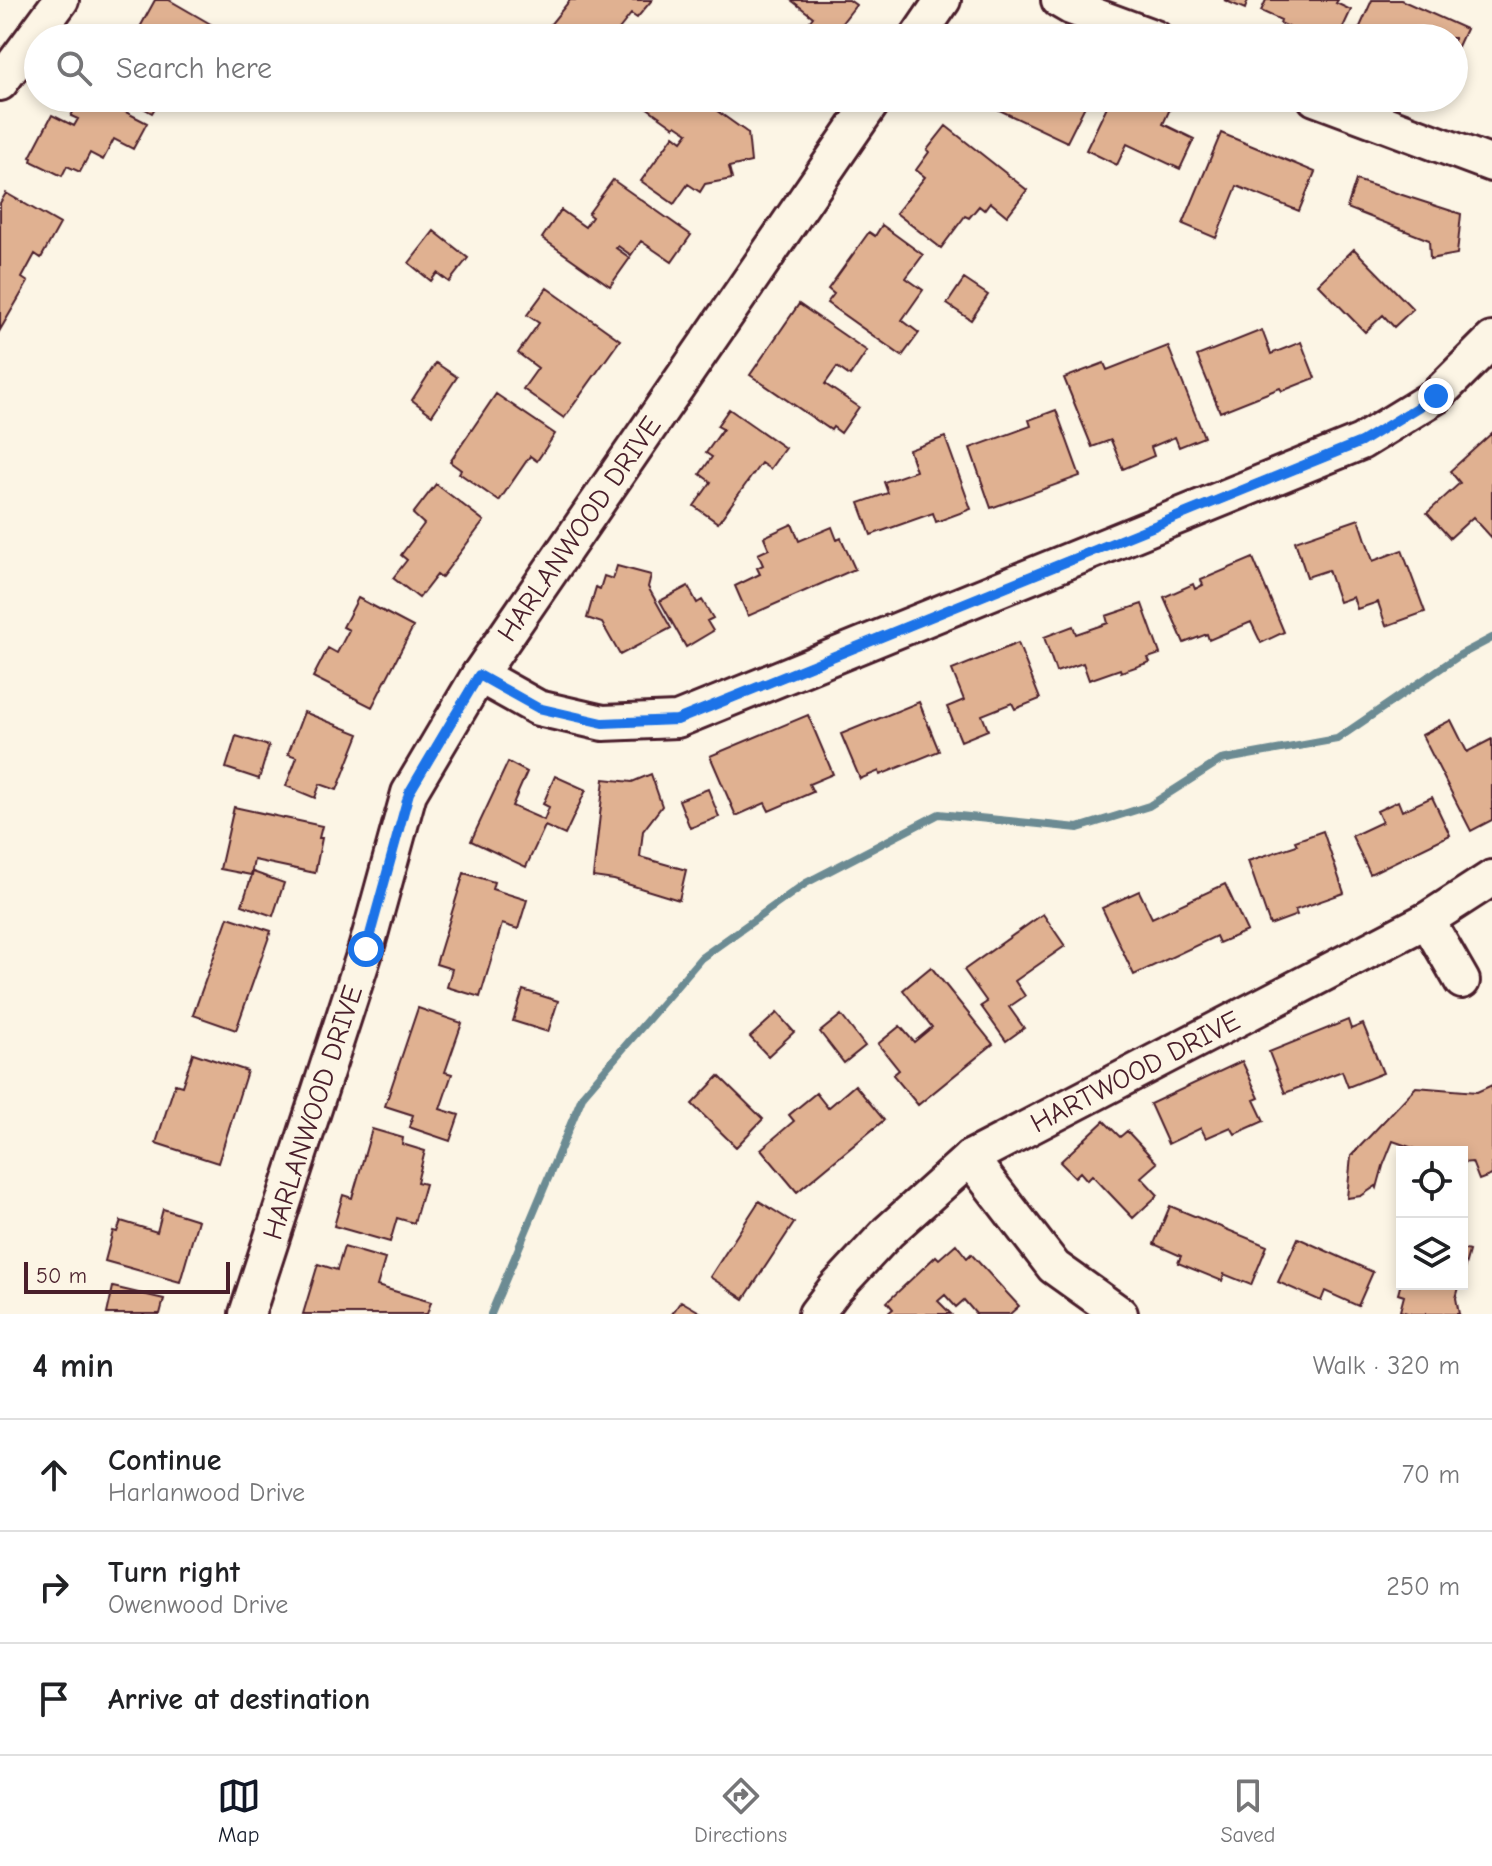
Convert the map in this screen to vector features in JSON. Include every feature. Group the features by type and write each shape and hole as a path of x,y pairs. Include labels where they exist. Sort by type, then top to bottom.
{"street":[{"path":"43,24 61,0"},
{"path":"927,24 943,0"},
{"path":"1059,0 1117,24"},
{"path":"0,83 24,50"},
{"name":"HARLANWOOD DRIVE","path":"247,1314 366,949 409,793 479,675 865,112"},
{"path":"1353,112 1492,164"},
{"path":"479,675 538,708 603,723 677,720 1361,442 1436,396 1492,340"},
{"name":"HARTWOOD DRIVE","path":"816,1314 888,1232 970,1158 1427,920 1492,878"},
{"path":"1427,920 1462,981"},
{"path":"970,1158 1054,1267 1120,1314"}],"building":[{"path":"155,0 169,0 211,24 142,24"},
{"path":"570,0 652,0 637,18 631,14 623,24 551,24"},
{"path":"791,0 849,0 856,5 841,24 812,24 809,22 813,17"},
{"path":"1224,0 1248,0 1245,9"},
{"path":"1266,0 1338,0 1336,3 1351,10 1344,24 1282,24 1281,20 1261,11"},
{"path":"1372,0 1401,0 1455,24 1361,24"},
{"path":"73,112 126,112 147,123 133,149 114,139 103,160 90,153 80,172 67,166 62,176 31,161 30,157 52,115 74,126 78,119 71,116"},
{"path":"653,112 719,112 748,133 751,162 729,167 732,179 705,184 700,192 688,184 674,204 641,181 674,135 682,141 688,133 676,125 674,127"},
{"path":"1003,112 1082,112 1067,142"},
{"path":"1104,112 1169,112 1163,124 1194,139 1180,169 1127,144 1117,165 1086,150"},
{"path":"946,126 1027,190 1007,216 990,202 984,210 979,206 969,218 965,216 941,248 896,213 925,177 916,170"},
{"path":"1221,133 1315,172 1299,211 1237,186 1216,238 1183,224"},
{"path":"613,180 691,235 672,262 641,241 631,255 618,246 616,248 630,258 610,286 542,238 561,210 585,227 592,217 588,214"},
{"path":"1356,180 1461,214 1457,254 1430,259 1429,240 1347,208"},
{"path":"6,193 60,224 41,258 35,254 22,278 28,282 0,330 0,203"},
{"path":"882,225 923,255 906,278 923,290 902,320 919,333 902,356 827,303 834,294 828,289 869,232 875,236"},
{"path":"434,231 468,258 449,282 437,273 431,281 409,263"},
{"path":"1354,249 1413,309 1394,327 1383,315 1365,332 1318,284"},
{"path":"964,279 988,295 971,320 947,304"},
{"path":"547,288 620,340 564,418 523,389 538,368 518,353 539,323 527,315"},
{"path":"799,304 867,351 850,376 837,367 825,384 859,407 841,433 833,427 831,430 750,375"},
{"path":"1262,330 1271,354 1301,342 1315,378 1220,412 1197,356"},
{"path":"1168,346 1204,437 1179,447 1175,437 1151,447 1154,456 1123,469 1111,440 1092,447 1064,378 1104,363 1107,370"},
{"path":"436,363 457,377 432,415 412,400"},
{"path":"496,394 555,434 537,461 530,456 499,501 459,473 461,470 450,462"},
{"path":"729,409 785,448 770,469 761,463 718,523 694,506 711,482 700,474 712,457 706,453 723,429 717,426"},
{"path":"1056,410 1080,476 991,508 970,448 1031,426 1029,420"},
{"path":"1492,433 1492,538 1473,517 1450,538 1427,513 1460,483 1450,471"},
{"path":"945,437 971,509 936,522 933,513 871,535 859,503 888,493 884,482 916,471 909,450"},
{"path":"436,484 484,521 441,578 437,575 419,598 393,578 407,560 401,555 424,524 413,514"},
{"path":"1359,519 1373,561 1402,550 1425,612 1386,626 1378,602 1357,609 1353,597 1339,602 1328,570 1307,577 1295,541"},
{"path":"792,524 799,541 832,527 837,540 841,538 855,569 748,616 735,586 760,574 757,568 763,565 758,554 769,549 764,537"},
{"path":"1253,558 1284,632 1261,643 1251,622 1209,640 1207,634 1184,643 1164,597 1193,584 1195,589 1203,585 1201,580"},
{"path":"617,566 651,575 648,587 671,628 620,655 602,623 587,618 596,587 600,589 604,576 613,579"},
{"path":"688,586 697,603 702,600 713,618 707,621 713,631 686,647 660,601"},
{"path":"358,598 413,627 372,707 313,677 328,648 337,653 349,630 343,627"},
{"path":"1142,604 1160,654 1148,658 1150,662 1089,680 1083,663 1056,672 1044,637 1073,626 1076,634 1108,623 1106,616"},
{"path":"1018,643 1040,699 1015,709 1012,703 982,715 988,730 961,741 947,707 964,700 952,670"},
{"path":"919,702 939,751 880,775 879,771 860,779 841,734"},
{"path":"304,712 359,734 337,790 320,784 315,798 286,786 297,757 288,754"},
{"path":"808,715 833,774 809,784 813,792 769,811 765,803 736,816 710,756"},
{"path":"1451,720 1467,752 1492,739 1492,820 1471,831 1422,735"},
{"path":"236,736 269,746 259,779 226,768"},
{"path":"508,762 527,772 512,806 544,820 549,807 543,804 555,776 586,790 565,835 545,826 526,867 471,841"},
{"path":"651,774 662,806 643,831 640,857 686,870 679,900 614,880 593,877 604,779 632,782"},
{"path":"708,789 719,817 690,828 679,800"},
{"path":"1432,797 1450,835 1370,874 1352,836 1382,822 1377,811 1398,801 1402,811"},
{"path":"234,807 322,826 315,873 254,860 251,875 220,869"},
{"path":"1323,831 1344,893 1295,910 1297,915 1270,925 1248,861 1297,845 1295,841"},
{"path":"253,872 284,883 273,916 242,905"},
{"path":"464,873 494,882 492,889 527,900 518,929 502,924 480,997 447,987 452,969 436,964"},
{"path":"1225,884 1247,931 1219,943 1216,936 1134,975 1102,908 1139,891 1152,918"},
{"path":"1043,914 1065,946 1015,981 1025,996 1009,1007 1024,1028 1006,1041 981,1006 987,1002 964,970"},
{"path":"228,917 271,931 236,1030 193,1015"},
{"path":"931,967 993,1044 918,1105 893,1075 899,1070 878,1044 900,1026 914,1042 932,1027 903,990"},
{"path":"523,990 558,1001 548,1032 513,1021"},
{"path":"418,1008 462,1023 445,1072 452,1074 440,1109 459,1115 450,1141 409,1127 413,1115 385,1106"},
{"path":"777,1013 794,1032 768,1056 750,1037"},
{"path":"841,1015 865,1046 844,1063 820,1032"},
{"path":"1348,1020 1351,1029 1363,1024 1383,1073 1348,1087 1342,1071 1285,1093 1269,1052"},
{"path":"193,1053 247,1071 218,1163 156,1143 175,1084 182,1086"},
{"path":"1242,1061 1259,1098 1254,1100 1264,1121 1235,1134 1231,1127 1206,1138 1201,1128 1168,1144 1150,1104"},
{"path":"719,1076 763,1119 736,1147 692,1104"},
{"path":"855,1085 884,1120 797,1192 761,1149 794,1121 789,1115 816,1093 828,1108"},
{"path":"1492,1085 1492,1175 1479,1180 1472,1162 1468,1162 1468,1146 1407,1146 1393,1141 1377,1188 1361,1196 1347,1198 1351,1156 1416,1087 1477,1092"},
{"path":"1104,1121 1120,1137 1127,1131 1157,1163 1141,1177 1158,1195 1133,1218 1092,1175 1087,1180 1080,1172 1075,1177 1060,1162"},
{"path":"372,1129 403,1138 402,1144 425,1151 417,1182 425,1184 414,1223 397,1218 390,1242 334,1226 343,1195 352,1198"},
{"path":"759,1201 794,1223 744,1299 710,1277"},
{"path":"1170,1206 1267,1246 1251,1285 1224,1274 1222,1281 1178,1263 1181,1256 1154,1244"},
{"path":"163,1209 198,1220 180,1282 105,1261 113,1231 117,1232 121,1221 157,1232"},
{"path":"1298,1238 1373,1272 1358,1306 1325,1291 1321,1301 1278,1282"},
{"path":"956,1244 967,1258 971,1254 1019,1306 1010,1314 976,1314 964,1300 956,1307 945,1295 938,1301 951,1314 887,1314 893,1309 887,1302 936,1256 939,1259"},
{"path":"344,1247 385,1259 377,1286 431,1302 427,1314 303,1314 318,1264 337,1270"},
{"path":"113,1287 164,1299 160,1314 107,1314"},
{"path":"1399,1290 1458,1290 1456,1298 1459,1314 1411,1314 1400,1311 1404,1296 1398,1294"},
{"path":"681,1301 703,1314 672,1314"}],"waterway":[{"path":"491,1314 583,1095 701,958 806,883 939,814 1078,828 1149,806 1221,760 1337,739 1460,655 1492,638"}],"route":[{"path":"366,949 409,793 479,675 538,708 603,723 677,720 1361,442 1436,396"}]}
